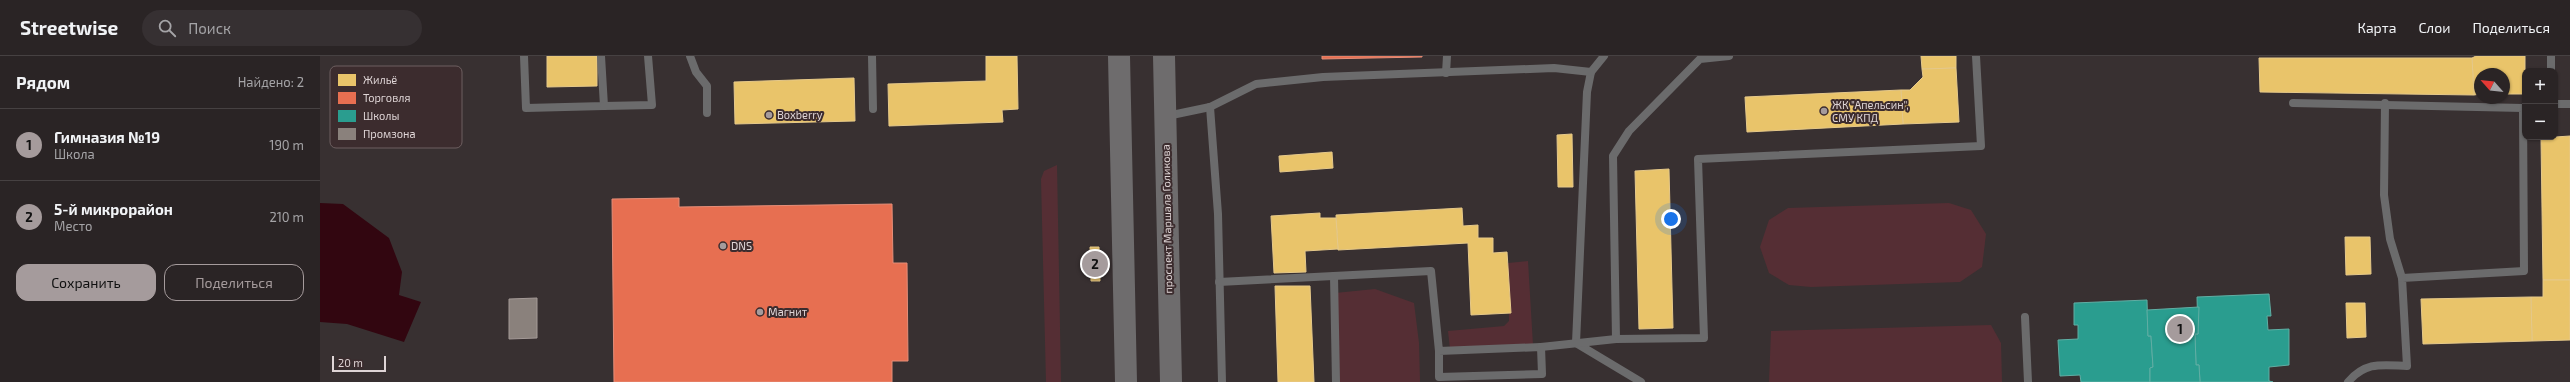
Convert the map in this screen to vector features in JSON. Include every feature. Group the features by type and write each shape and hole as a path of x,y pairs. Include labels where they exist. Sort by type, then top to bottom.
{"main road":[{"path":"1119,56 1126,382"},
{"name":"проспект Маршала Голикова","path":"1164,56 1171,382"}],"lane":[{"path":"524,56 526,108 652,105 648,56"},
{"path":"601,56 604,106"},
{"path":"697,56 690,58 707,86 707,113"},
{"path":"872,56 873,108"},
{"path":"1446,73 1447,56"},
{"path":"1576,343 1587,92 1591,72 1604,56"},
{"path":"1616,339 1613,156 1629,131 1700,59 1729,56"},
{"path":"1439,351 1541,347 1616,339 1704,338 1698,159 1981,146 1976,56"},
{"path":"2551,56 2551,68"},
{"path":"1165,116 1210,107 1256,84 1323,77 1554,68 1591,72"},
{"path":"2294,103 2385,103 2522,107"},
{"path":"2348,382 2358,370 2377,365 2407,366 2402,278 2390,239 2384,195 2385,103"},
{"path":"2558,104 2570,104"},
{"path":"1210,107 1219,282 1222,382"},
{"path":"2402,278 2524,271 2524,140"},
{"path":"1219,282 1431,271 1439,351 1439,377 1542,374 1541,347"},
{"path":"1334,276 1336,382"},
{"path":"2025,317 2028,382"},
{"path":"1576,343 1641,382"}],"shaded area":[{"path":"1057,165 1061,382 1046,382 1041,179 1044,171"},
{"path":"320,203 343,204 389,238 402,272 399,295 421,302 404,342 347,324 320,322"},
{"path":"1949,203 1971,210 1986,234 1982,267 1960,282 1811,287 1789,285 1769,273 1760,247 1769,220 1788,208"},
{"path":"1528,261 1533,345 1450,349 1448,331 1504,326 1509,321 1508,263"},
{"path":"1375,289 1414,303 1419,343 1420,382 1336,382 1335,293"},
{"path":"1991,325 2001,343 2002,382 1769,382 1771,331"}],"building: Жильё":[{"path":"547,56 597,56 597,86 547,87"},
{"path":"986,56 1017,56 1018,109 1002,110 1003,122 889,126 888,84 986,81"},
{"name":"ЖК \"Апельсин\", СМУ КПД","path":"1921,56 1956,56 1956,68 1922,69"},
{"path":"2476,56 2525,56 2525,68 2522,68 2522,94 2510,94 2510,68 2474,68 2474,95 2472,58"},
{"path":"2259,58 2472,58 2474,95 2260,92"},
{"name":"ЖК \"Апельсин\", СМУ КПД","path":"1956,68 1959,122 1903,124 1901,90 1910,90 1923,77 1922,69"},
{"path":"854,78 855,121 735,124 734,82"},
{"name":"ЖК \"Апельсин\", СМУ КПД","path":"1901,90 1903,124 1747,132 1745,97"},
{"path":"1572,134 1573,187 1558,187 1557,135"},
{"path":"2570,136 2570,280 2543,280 2541,140 2558,140 2558,137"},
{"path":"1332,152 1333,168 1280,172 1279,156"},
{"path":"1669,169 1673,328 1639,329 1635,171"},
{"path":"1462,208 1463,226 1478,225 1478,238 1493,238 1493,253 1507,252 1511,313 1471,315 1468,243 1338,250 1336,215"},
{"path":"1320,213 1320,218 1336,218 1338,249 1305,251 1306,272 1274,273 1271,216"},
{"path":"2345,237 2370,237 2371,274 2346,275"},
{"path":"1090,247 1099,247 1100,281 1091,281"},
{"path":"2543,280 2570,280 2570,340 2532,341 2531,297 2543,297"},
{"path":"1275,286 1310,286 1314,382 1278,382"},
{"path":"2531,297 2532,341 2423,344 2421,299"},
{"path":"2346,303 2365,303 2366,337 2347,338"}],"building: Торговля":[{"path":"1322,56 1422,56 1422,57 1322,59"},
{"name":"Магнит","path":"679,198 679,207 892,204 893,263 907,263 908,361 892,361 892,382 614,382 612,199"}],"building: Школы":[{"path":"2269,294 2271,316 2267,316 2268,330 2289,329 2289,365 2269,367 2269,381 2273,382 2200,382 2199,365 2196,365 2195,334 2198,334 2197,297"},
{"path":"2147,300 2148,336 2151,336 2153,367 2150,368 2150,382 2081,382 2080,375 2060,376 2058,340 2078,339 2078,325 2074,325 2074,303"},
{"path":"2199,307 2198,334 2195,334 2196,365 2199,365 2200,382 2150,382 2150,368 2153,367 2151,336 2148,336 2147,310"}],"building: Промзона":[{"path":"537,298 537,338 509,339 509,299"}],"place":[{"name":"ЖК \"Апельсин\", СМУ КПД","path":"1824,111"},
{"name":"Boxberry","path":"769,115"},
{"name":"DNS","path":"723,246"},
{"name":"5-й микрорайон","path":"1095,264"},
{"name":"Магнит","path":"760,312"},
{"name":"Гимназия №19","path":"2180,329"}]}
